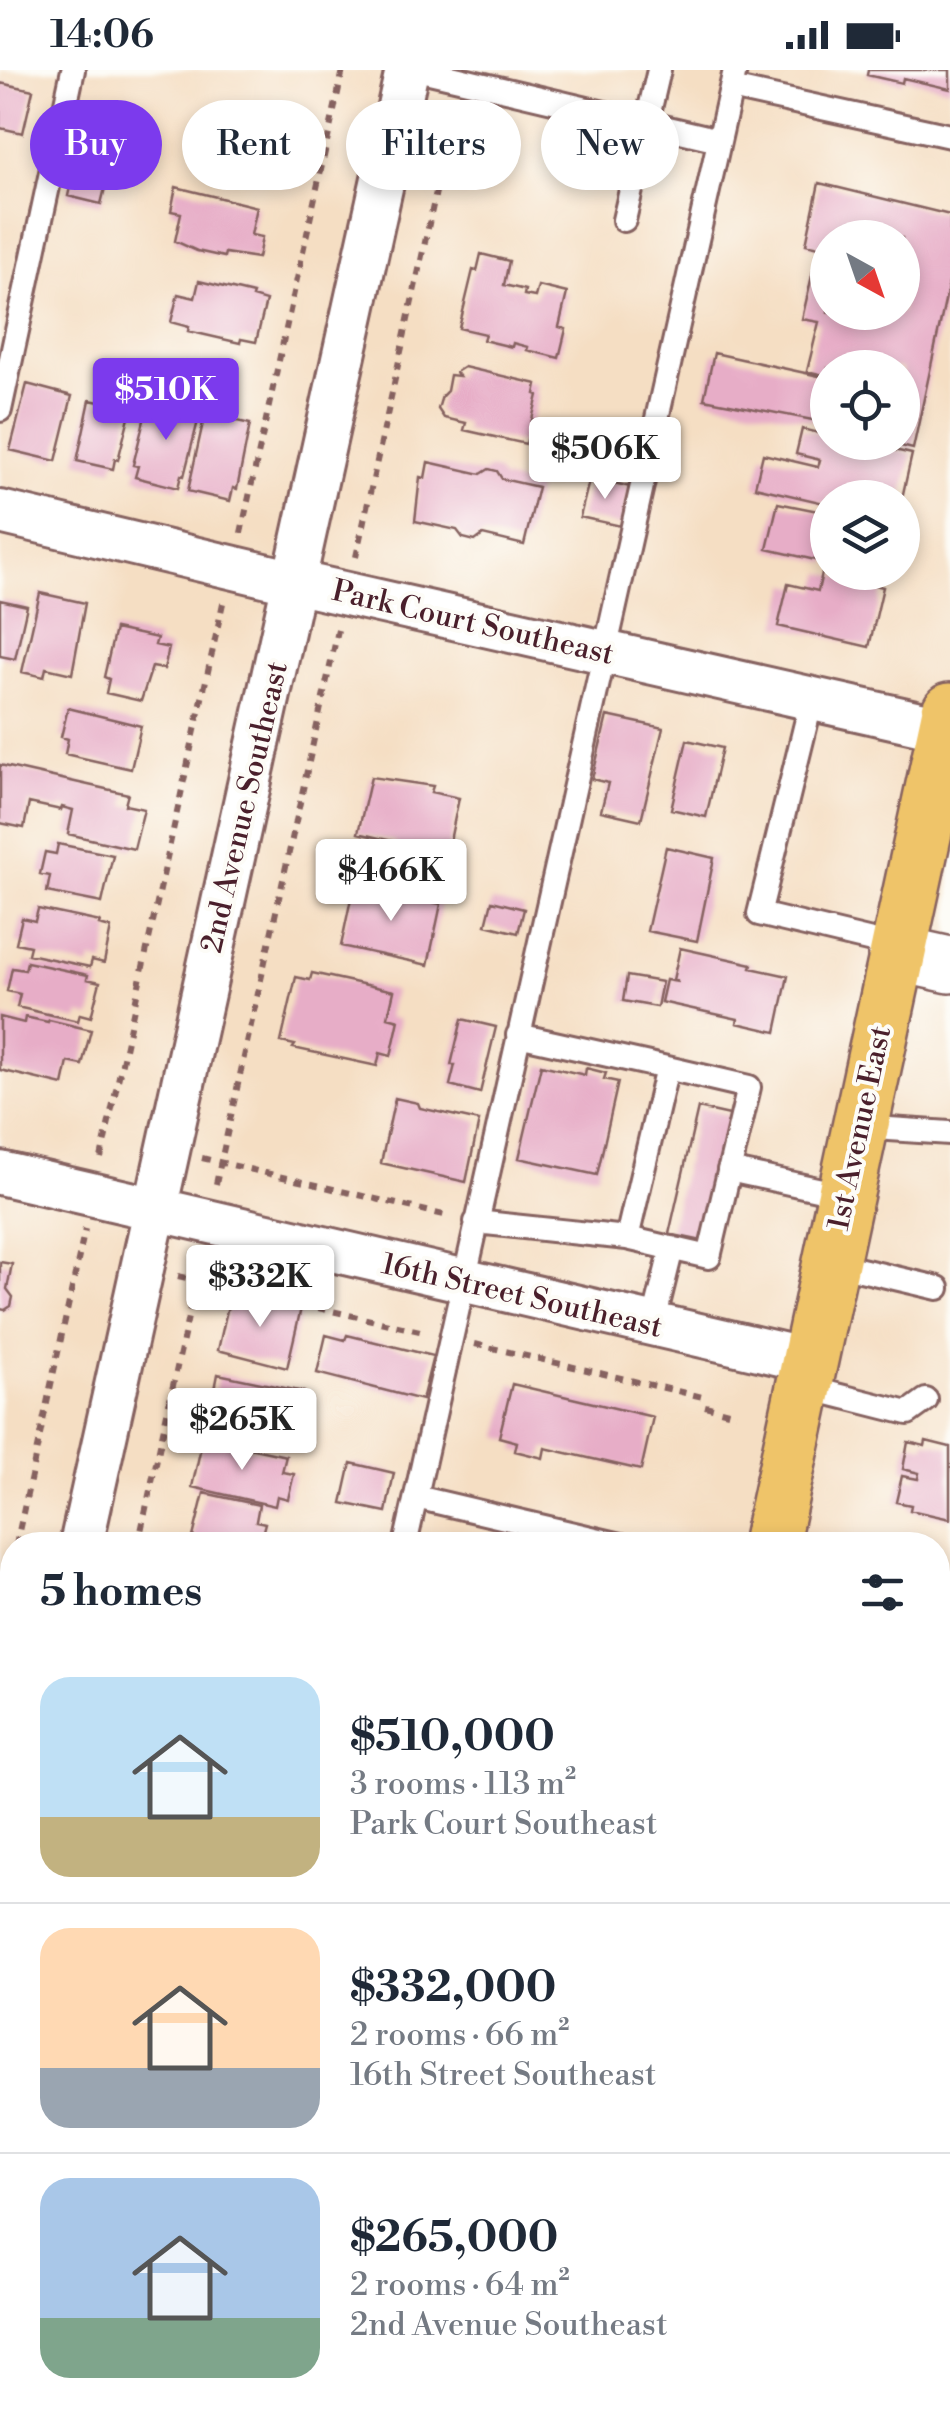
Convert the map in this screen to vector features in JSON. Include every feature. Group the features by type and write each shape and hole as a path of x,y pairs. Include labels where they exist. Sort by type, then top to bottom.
{"main road":[{"name":"1st Avenue East","path":"773,1532 948,720"}],"street":[{"name":"2nd Avenue Southeast","path":"83,1532 407,70"},
{"name":"Park Court Southeast","path":"0,512 812,698 948,720"},
{"path":"896,950 950,965"},
{"name":"16th Street Southeast","path":"0,1173 652,1325 808,1374"}],"lane":[{"path":"0,410 74,70"},
{"path":"422,70 549,100"},
{"path":"651,100 658,70"},
{"path":"409,1532 604,652 662,343 720,140 733,79 950,136"},
{"path":"679,131 720,140"},
{"path":"624,220 631,190"},
{"path":"812,698 760,914 896,950"},
{"path":"476,1222 627,1238 709,1256 749,1087 518,1035"},
{"path":"627,1238 667,1068"},
{"path":"859,1127 950,1133"},
{"path":"729,1170 845,1195"},
{"path":"652,1325 672,1248"},
{"path":"831,1262 938,1288"},
{"path":"808,1374 908,1414 926,1400"},
{"path":"416,1497 565,1532"}],"path":[{"path":"240,535 343,70"},
{"path":"355,563 461,79"},
{"path":"99,1168 224,597"},
{"path":"214,1192 340,624"},
{"path":"19,1532 86,1222"},
{"path":"141,1532 203,1252"},
{"path":"177,1276 196,1280"},
{"path":"706,1406 736,1414"}],"building":[{"path":"868,70 950,70 950,89 903,78 902,83 867,75"},
{"path":"0,83 33,90 23,133 0,128"},
{"path":"819,183 950,215 950,278 920,417 920,350 812,350 817,330 920,330 920,220 811,220"},
{"path":"176,187 257,207 251,235 262,237 258,258 225,253 224,257 175,241 181,213 171,211"},
{"path":"69,190 104,190 101,204 68,196"},
{"path":"481,254 509,261 504,285 525,290 524,295 535,297 538,286 567,293 559,327 566,329 559,358 513,343 512,347 483,340 485,334 459,328 473,270 477,271"},
{"path":"199,281 266,301 256,342 241,339 240,343 188,331 189,327 171,322 178,294 195,298"},
{"path":"810,284 810,320 802,319"},
{"path":"714,353 810,374 810,420 704,399"},
{"path":"464,367 537,384 526,444 464,430 466,423 444,418 438,409 450,375 459,376 456,372"},
{"path":"27,384 72,396 56,461 10,450"},
{"path":"170,399 197,406 195,416 199,417 178,488 135,477 138,466 133,465 148,404 168,409"},
{"path":"90,400 131,409 113,469 77,461"},
{"path":"208,400 236,407 233,420 250,424 237,489 233,488 230,501 188,491"},
{"path":"802,429 810,431 810,458 796,454"},
{"path":"763,454 818,467 820,460 911,460 906,480 810,480 810,500 755,487"},
{"path":"428,462 481,474 489,469 497,471 502,479 538,487 524,545 483,535 475,541 463,538 457,530 415,521 420,477 425,478"},
{"path":"590,477 630,487 621,526 580,517"},
{"path":"778,503 810,509 810,559 767,549"},
{"path":"788,584 818,591 882,590 869,647 778,626"},
{"path":"40,593 85,603 72,674 46,668 44,677 22,672"},
{"path":"0,600 27,606 15,659 0,656"},
{"path":"115,629 157,638 155,645 169,648 164,669 152,667 141,701 106,693 109,679 104,677"},
{"path":"68,708 141,726 131,769 65,754 68,739 61,737"},
{"path":"607,716 663,728 641,820 601,811 608,783 592,779"},
{"path":"687,740 722,748 706,817 671,809"},
{"path":"0,765 128,794 125,805 144,809 134,849 68,834 73,810 62,807 61,810 29,803 24,828 0,823"},
{"path":"371,777 433,786 431,792 459,798 447,855 422,849 421,856 394,850 396,842 358,833"},
{"path":"58,844 113,855 102,903 47,892 50,876 40,874 45,852 56,854"},
{"path":"666,847 714,858 697,941 647,931"},
{"path":"354,884 381,890 383,884 412,890 411,898 441,904 428,965 341,946"},
{"path":"492,901 524,909 518,933 486,925"},
{"path":"38,909 100,922 99,925 111,928 104,963 92,960 90,967 28,954 30,946 16,943 22,918 35,921"},
{"path":"680,948 788,976 776,1032 661,1002 666,980 678,982 673,980"},
{"path":"27,962 88,975 87,979 100,982 91,1017 80,1014 78,1021 17,1007 20,994 7,991 12,968 25,970"},
{"path":"312,973 394,991 388,1017 399,1020 391,1056 380,1053 377,1066 281,1042 296,977 310,980"},
{"path":"627,976 662,982 657,1007 623,1001"},
{"path":"0,1017 24,1023 25,1017 49,1020 91,1030 82,1065 68,1062 63,1085 0,1070"},
{"path":"462,1019 496,1027 480,1093 450,1085"},
{"path":"541,1065 585,1075 586,1068 606,1073 604,1079 618,1082 597,1175 519,1158"},
{"path":"395,1098 418,1103 420,1108 479,1121 466,1182 381,1163"},
{"path":"698,1108 734,1116 707,1242 669,1234"},
{"path":"0,1262 12,1264 7,1289 13,1297 11,1306 5,1310 0,1309"},
{"path":"247,1296 301,1308 287,1368 218,1350 230,1297 246,1300"},
{"path":"326,1335 345,1340 347,1335 433,1356 422,1400 317,1373"},
{"path":"218,1374 304,1392 295,1437 209,1420"},
{"path":"512,1384 653,1417 641,1470 545,1448 543,1458 515,1451 517,1442 499,1437"},
{"path":"203,1438 286,1456 282,1472 294,1474 288,1499 277,1496 275,1506 192,1487"},
{"path":"926,1441 950,1447 950,1519 910,1510 911,1505 896,1502 902,1476 918,1479 919,1473 903,1469 908,1442 925,1446"},
{"path":"351,1463 394,1473 386,1512 342,1503"},
{"path":"204,1493 259,1505 256,1521 265,1523 263,1532 194,1532"}]}
